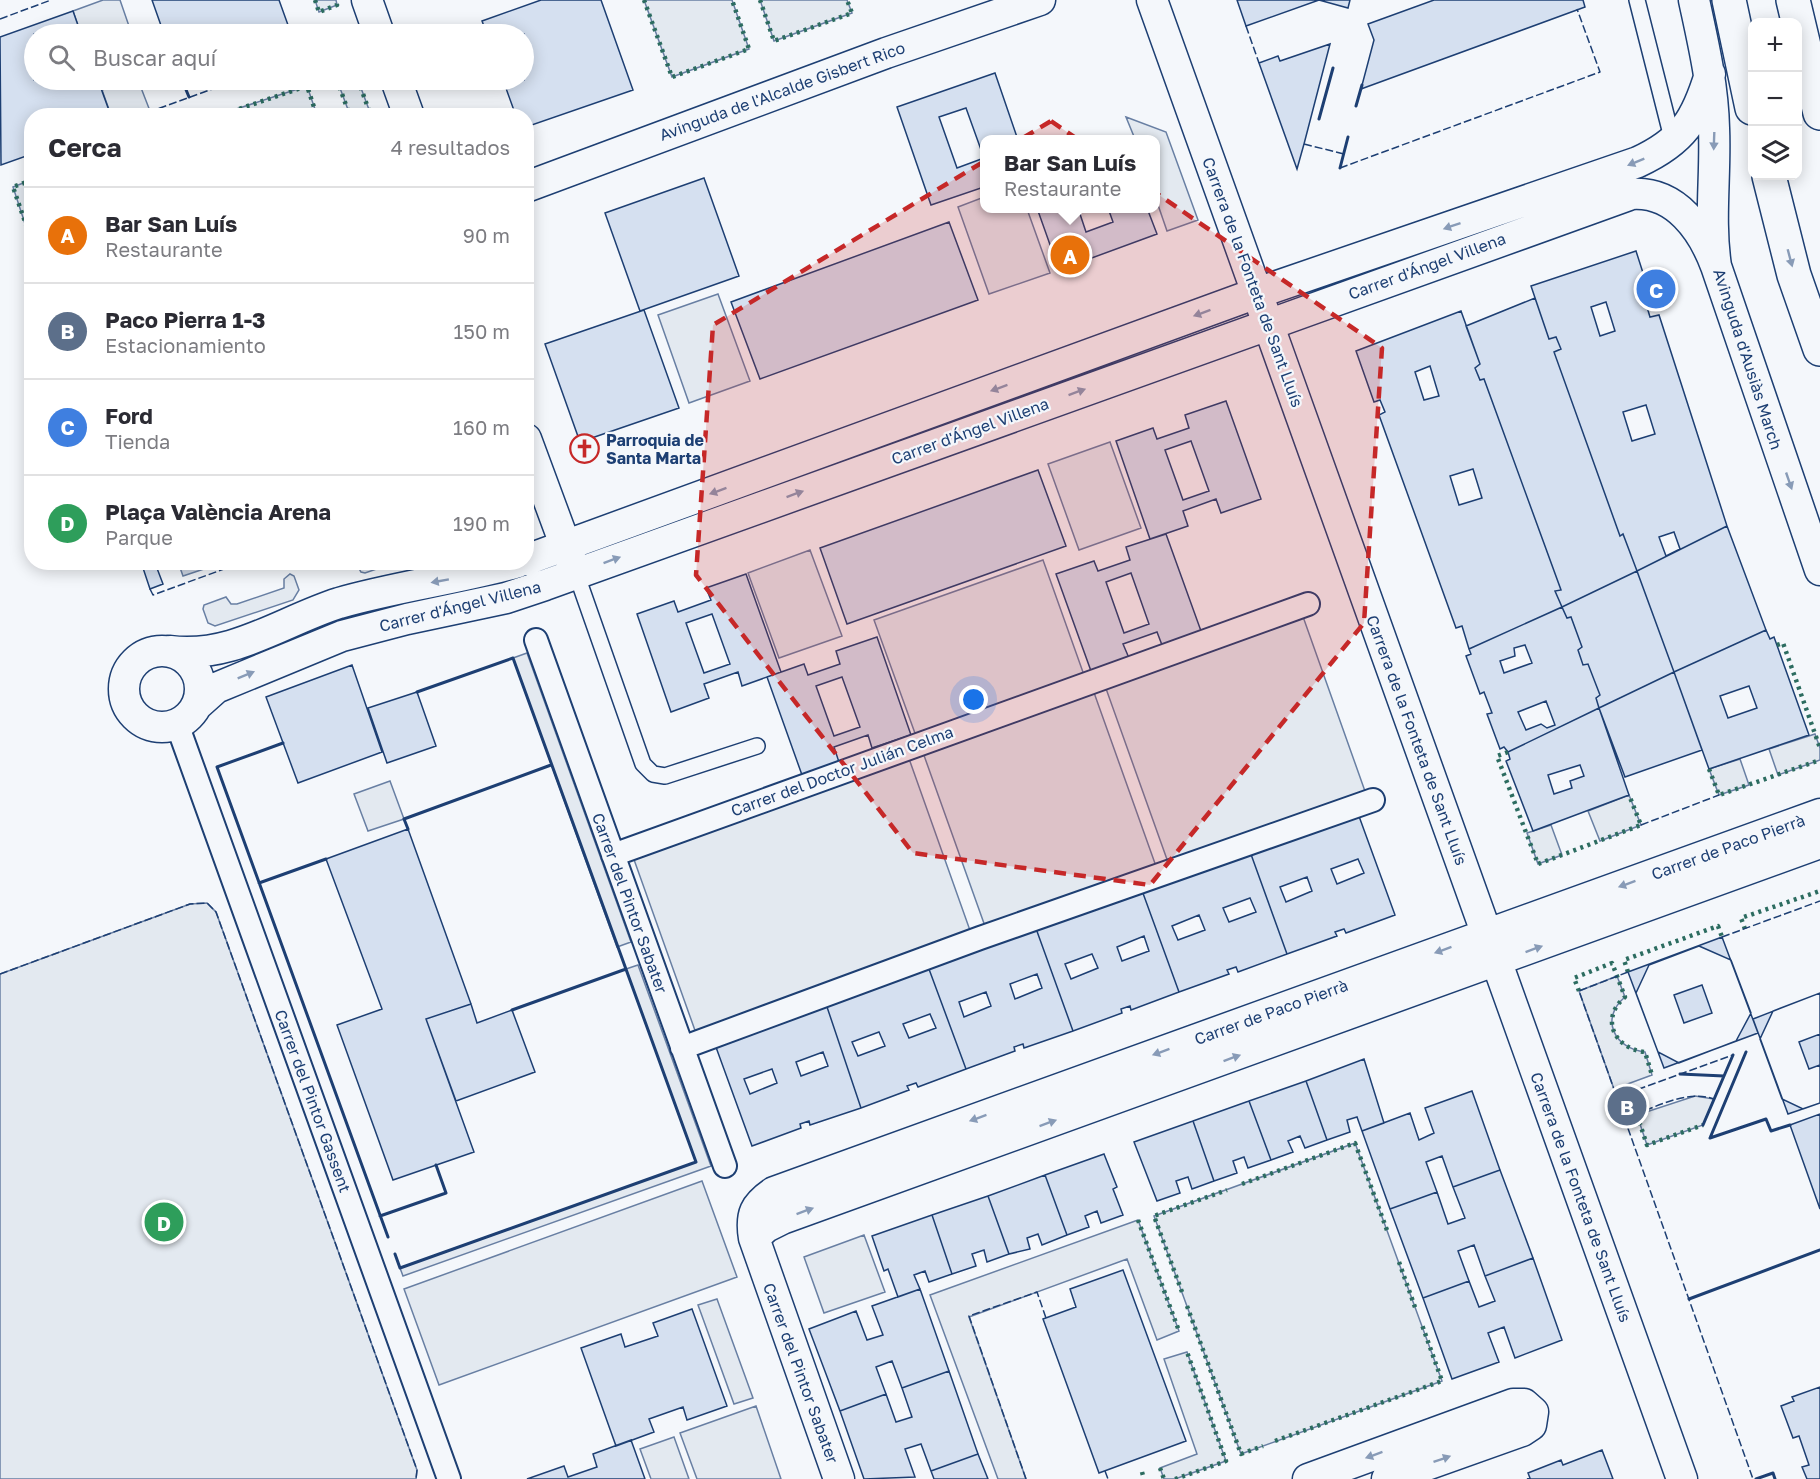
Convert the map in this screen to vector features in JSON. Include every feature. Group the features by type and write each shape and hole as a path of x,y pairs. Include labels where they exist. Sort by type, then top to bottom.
{"main road":[{"path":"1729,0 1748,89"},
{"path":"1793,0 1820,113"},
{"path":"1770,180 1794,275 1820,349"}],"street":[{"path":"367,0 375,24"},
{"name":"Avinguda de l'Alcalde Gisbert Rico","path":"534,183 886,52 1040,0"},
{"name":"Carrera de la Fonteta de Sant Lluís","path":"1152,0 1682,1479"},
{"name":"Avinguda d'Ausiàs March","path":"1694,0 1710,74 1714,128 1712,236 1716,266 1820,570"},
{"name":"Carrer d'Ángel Villena","path":"187,715 216,688 342,636 506,598 571,560 1257,293 1655,154 1687,129 1700,107 1710,74"},
{"path":"400,90 406,108"},
{"name":"Carrer d'Ángel Villena","path":"534,560 571,560 1268,323 1632,194 1649,194 1683,213 1699,230 1716,266"},
{"path":"534,461 571,560"},
{"name":"Carrer d'Ángel Villena","path":"170,651 204,653 229,648 336,604 381,592 487,570"},
{"name":"Carrer del Doctor Julián Celma","path":"614,855 1308,604"},
{"name":"Carrer del Pintor Sabater","path":"536,640 725,1166"},
{"path":"170,651 186,658 197,671 201,689 187,715 163,728 142,723 127,707 123,686 131,666 148,653 170,651"},
{"name":"Carrer del Pintor Gassent","path":"187,715 449,1479"},
{"path":"682,1048 980,938 1373,800"},
{"name":"Carrer de Paco Pierrà","path":"764,1266 754,1238 751,1219 758,1203 774,1192 1820,814"},
{"name":"Carrer de Paco Pierrà","path":"754,1238 766,1227 782,1219 1497,962 1820,843"},
{"name":"Carrer del Pintor Sabater","path":"764,1266 839,1479"},
{"path":"1308,1479 1513,1404 1524,1404 1533,1412 1531,1425 1522,1431 1387,1479"}],"lane":[{"path":"1637,0 1672,142"},
{"path":"571,560 643,765 653,774 665,776 757,746"}],"highlighted area":[{"path":"1051,121 1382,348 1364,623 1150,885 913,853 696,575 713,325"}],"shaded area":[{"path":"103,0 120,0 128,24 78,24 73,11"},
{"path":"315,0 336,0 337,5 319,12"},
{"path":"644,0 732,0 749,49 672,77"},
{"path":"760,0 847,0 852,13 774,41"},
{"path":"102,90 142,90 149,108 108,108"},
{"path":"295,90 308,90 315,108 239,108"},
{"path":"341,90 362,90 368,108 347,108"},
{"path":"1126,117 1166,132 1198,220 1167,231 1160,211 1160,135 1133,135"},
{"path":"24,183 24,221 13,187"},
{"path":"980,199 980,213 1028,213 1050,273 989,294 958,207"},
{"path":"718,294 750,381 689,403 658,315"},
{"path":"1110,442 1141,528 1079,550 1048,464"},
{"path":"810,550 842,636 779,658 748,573"},
{"path":"1043,560 1084,675 916,736 874,620"},
{"path":"181,570 201,570 183,576"},
{"path":"360,570 374,570 365,573"},
{"path":"290,574 294,576 299,590 293,600 215,626 208,623 203,609 204,605 226,597 231,604 237,604 284,588 284,579"},
{"path":"1301,611 1366,794 1169,865 1104,683"},
{"path":"527,653 631,942 617,947 513,658"},
{"path":"1092,687 1157,869 986,929 921,747"},
{"path":"1815,734 1820,748 1820,760 1778,775 1769,749"},
{"path":"907,753 972,936 697,1036 632,854"},
{"path":"1740,759 1749,785 1719,795 1709,769"},
{"path":"390,781 404,819 368,831 354,794"},
{"path":"1629,795 1641,825 1600,841 1588,811"},
{"path":"1551,825 1562,855 1538,864 1527,833"},
{"path":"207,903 216,912 417,1470 416,1479 0,1479 0,974 190,904"},
{"path":"638,965 711,1166 403,1276 400,1268 696,1162 626,969"},
{"path":"1617,976 1625,997 1613,1014 1614,1032 1626,1045 1634,1050 1645,1052 1652,1075 1614,1089 1579,991"},
{"path":"1695,1096 1714,1099 1703,1125 1647,1145 1637,1115"},
{"path":"1355,1143 1442,1381 1241,1454 1154,1216"},
{"path":"702,1181 737,1277 439,1385 404,1289"},
{"path":"1138,1220 1179,1331 1157,1340 1127,1259 969,1317 1026,1479 998,1479 930,1295"},
{"path":"864,1235 885,1292 824,1313 804,1257"},
{"path":"717,1299 753,1398 734,1404 698,1305"},
{"path":"1187,1352 1226,1461 1175,1479 1164,1479 1160,1468 1197,1454 1164,1359"},
{"path":"756,1406 781,1479 697,1479 680,1433"},
{"path":"674,1437 689,1479 651,1479 640,1449"}],"building":[{"path":"152,0 279,0 288,24 160,24"},
{"path":"541,0 601,0 633,90 534,124 534,108 513,108 507,90 534,90 534,24 483,24 482,21"},
{"path":"1237,0 1319,0 1246,26"},
{"path":"1319,0 1350,0 1348,8"},
{"path":"1434,0 1583,0 1585,7 1361,89 1374,40 1368,24"},
{"path":"73,11 78,24 36,24"},
{"path":"24,28 24,90 102,90 108,108 24,108 24,157 1,165 0,37"},
{"path":"1330,44 1297,169 1259,63 1278,56 1280,61"},
{"path":"995,73 1016,135 980,135 980,188 931,205 897,107"},
{"path":"966,108 980,147 980,159 957,168 939,117"},
{"path":"704,178 739,276 640,311 605,213"},
{"path":"1039,213 1149,213 1157,234 1059,270"},
{"path":"1080,213 1110,213 1113,222 1086,232"},
{"path":"949,222 978,300 760,379 731,302"},
{"path":"1636,251 1653,304 1647,307 1650,317 1659,315 1727,526 1637,571 1623,534 1620,536 1554,352 1561,349 1556,337 1549,339 1531,286"},
{"path":"1535,298 1549,339 1556,337 1561,349 1554,352 1620,536 1623,534 1637,571 1562,607 1555,591 1561,590 1484,379 1480,380 1475,368 1480,364 1466,326"},
{"path":"1606,302 1615,331 1600,336 1591,307"},
{"path":"644,310 679,408 580,442 545,344"},
{"path":"1461,311 1480,364 1475,368 1480,380 1484,379 1561,590 1555,591 1562,607 1469,649 1462,626 1456,628 1379,415 1385,412 1380,400 1374,402 1356,351"},
{"path":"1430,366 1439,396 1424,400 1415,372"},
{"path":"1226,401 1261,499 1221,513 1216,499 1183,511 1188,526 1150,539 1116,441 1153,428 1157,439 1189,428 1185,415"},
{"path":"1646,405 1655,434 1632,441 1623,412"},
{"path":"1191,441 1209,491 1183,500 1165,450"},
{"path":"1473,469 1482,498 1459,505 1450,476"},
{"path":"1038,470 1066,546 847,624 820,548"},
{"path":"1727,526 1766,630 1674,672 1637,571"},
{"path":"1674,532 1680,549 1666,556 1659,537"},
{"path":"1166,534 1201,631 1162,645 1157,632 1123,644 1129,658 1091,671 1056,574 1094,561 1098,571 1130,560 1126,547"},
{"path":"144,570 158,570 163,584 150,589"},
{"path":"1637,571 1674,672 1599,708 1596,698 1600,695 1588,664 1583,665 1578,650 1582,647 1571,617 1567,618 1562,607"},
{"path":"1131,573 1149,624 1124,633 1106,582"},
{"path":"746,574 781,672 742,686 738,672 704,684 709,698 671,712 637,614 674,601 678,612 711,600 706,588"},
{"path":"1562,607 1567,618 1571,617 1582,647 1578,650 1583,665 1588,664 1600,695 1596,698 1599,708 1508,752 1504,747 1500,749 1487,714 1492,713 1484,692 1480,694 1466,656 1471,654 1469,649"},
{"path":"712,614 730,664 704,673 686,623"},
{"path":"1766,630 1770,639 1774,637 1809,735 1709,769 1674,672"},
{"path":"877,637 911,735 872,748 868,735 834,747 839,762 802,775 767,677 804,664 808,675 840,664 836,651"},
{"path":"1525,645 1532,663 1504,673 1500,661 1515,656 1514,648"},
{"path":"352,665 382,752 298,783 266,697"},
{"path":"1674,672 1702,750 1625,777 1599,708"},
{"path":"842,677 860,727 834,736 816,686"},
{"path":"1749,686 1757,708 1728,718 1720,696"},
{"path":"417,692 436,746 387,763 368,708"},
{"path":"1546,701 1555,725 1547,728 1541,724 1526,730 1518,712"},
{"path":"1599,708 1629,795 1533,831 1506,761 1510,759 1508,752"},
{"path":"1580,765 1584,776 1570,781 1572,788 1554,794 1548,775"},
{"path":"1356,808 1395,915 1346,933 1344,929 1335,932 1337,936 1287,954 1248,846","holes":["1358,859 1364,873 1337,884 1331,869","1307,877 1312,891 1286,902 1280,887"]},
{"path":"408,829 471,1004 426,1019 474,1152 393,1180 337,1025 382,1009 326,859"},
{"path":"1248,846 1287,954 1238,972 1236,967 1227,970 1229,974 1179,992 1140,885","holes":["1250,898 1256,912 1229,922 1223,908","1199,915 1205,930 1178,940 1172,926"]},
{"path":"1140,885 1179,992 1131,1010 1130,1006 1121,1009 1122,1013 1073,1031 1034,923","holes":["1144,936 1149,951 1122,961 1117,947","1092,954 1098,968 1071,979 1065,964"]},
{"path":"1034,923 1073,1031 1024,1048 1023,1044 1014,1047 1015,1051 966,1069 926,961","holes":["1037,974 1042,988 1015,999 1010,984","986,992 991,1006 964,1017 959,1002"]},
{"path":"1722,937 1758,1033 1664,1068 1628,972"},
{"path":"1699,946 1731,960 1751,1013 1736,1041 1679,1063 1658,1052 1636,993 1649,965"},
{"path":"926,961 966,1069 918,1087 916,1083 907,1086 909,1090 861,1108 824,998","holes":["930,1014 936,1028 909,1038 903,1024","879,1032 885,1046 858,1056 852,1042"]},
{"path":"1702,985 1712,1013 1684,1023 1674,995"},
{"path":"1820,993 1820,1103 1788,1114 1753,1019"},
{"path":"1820,993 1820,1103 1803,1109 1782,1099 1760,1039 1773,1011"},
{"path":"824,998 861,1108 810,1125 809,1121 800,1124 801,1128 752,1146 713,1039","holes":["823,1052 828,1066 801,1076 796,1062","772,1069 777,1083 750,1094 744,1079"]},
{"path":"471,1004 477,1023 512,1010 535,1072 456,1101 426,1019"},
{"path":"1820,1034 1820,1065 1809,1069 1799,1042"},
{"path":"1364,1059 1384,1123 1362,1131 1357,1117 1347,1120 1350,1132 1327,1140 1306,1081"},
{"path":"1306,1081 1327,1140 1305,1148 1300,1136 1288,1141 1293,1152 1271,1160 1249,1101"},
{"path":"1472,1091 1500,1170 1453,1187 1442,1156 1426,1162 1437,1192 1390,1209 1362,1131 1410,1113 1419,1140 1434,1133 1425,1108"},
{"path":"1249,1101 1271,1160 1248,1168 1244,1157 1233,1161 1237,1173 1214,1181 1193,1121"},
{"path":"1820,1114 1820,1209 1790,1125"},
{"path":"1193,1121 1214,1181 1192,1189 1188,1177 1176,1181 1180,1193 1157,1201 1134,1142"},
{"path":"1104,1154 1117,1187 1113,1189 1123,1215 1101,1223 1097,1211 1085,1216 1089,1227 1067,1235 1045,1175"},
{"path":"1500,1170 1533,1258 1485,1276 1474,1245 1458,1251 1469,1281 1423,1298 1390,1209 1437,1192 1448,1224 1465,1218 1453,1187"},
{"path":"1045,1175 1067,1235 1042,1245 1038,1234 1027,1238 1030,1249 1009,1254 988,1196"},
{"path":"988,1196 1009,1254 987,1262 984,1250 972,1254 976,1266 952,1274 932,1215"},
{"path":"932,1215 952,1274 929,1282 925,1271 914,1275 920,1289 898,1297 888,1269 884,1271 872,1236"},
{"path":"1533,1258 1562,1340 1515,1358 1504,1327 1488,1333 1499,1362 1452,1379 1423,1298 1469,1281 1479,1307 1495,1301 1485,1276"},
{"path":"1123,1270 1186,1441 1099,1473 1043,1319 1076,1307 1070,1289"},
{"path":"920,1289 949,1371 902,1388 892,1361 876,1367 886,1394 840,1411 809,1329 856,1311 867,1340 883,1335 872,1306"},
{"path":"692,1309 727,1406 687,1420 683,1407 649,1419 654,1432 616,1446 581,1348 621,1334 625,1347 658,1336 653,1323"},
{"path":"949,1371 978,1454 931,1471 921,1444 905,1449 915,1477 864,1479 840,1411 886,1394 896,1422 912,1417 902,1388"},
{"path":"1820,1387 1820,1479 1807,1479 1802,1467 1809,1465 1799,1436 1793,1438 1781,1406 1794,1401 1792,1397"},
{"path":"631,1440 645,1479 527,1479 564,1466 568,1477 597,1467 593,1454"},
{"path":"1602,1450 1613,1479 1527,1479 1530,1478 1528,1473 1561,1460 1563,1465"},
{"path":"978,1454 988,1479 934,1479 931,1471"}],"hedge":[{"path":"315,0 319,12 337,5 336,0"},
{"path":"644,0 672,77 749,49 732,0"},
{"path":"760,0 774,41 852,13 847,0"},
{"path":"242,108 295,90"},
{"path":"308,90 314,108"},
{"path":"341,90 347,108"},
{"path":"362,90 368,108"},
{"path":"24,183 13,187 24,219"},
{"path":"1777,645 1783,643 1820,748"},
{"path":"1508,752 1497,756 1538,864 1641,825 1629,795"},
{"path":"1709,769 1719,795 1820,760"},
{"path":"1745,929 1741,918 1820,891"},
{"path":"1628,972 1624,960 1718,926 1722,937"},
{"path":"1579,991 1574,978 1612,963 1625,997 1613,1014 1614,1032 1626,1045 1634,1050 1645,1052 1652,1075"},
{"path":"1637,1115 1647,1145 1703,1125"},
{"path":"1242,1184 1355,1143 1388,1233"},
{"path":"1182,1292 1154,1216 1227,1190"},
{"path":"1138,1220 1179,1331"},
{"path":"1399,1262 1416,1310"},
{"path":"1187,1306 1241,1454 1263,1446"},
{"path":"1275,1441 1442,1381 1421,1322"},
{"path":"1175,1479 1226,1461 1187,1352"},
{"path":"1160,1468 1164,1479"},
{"path":"1142,1472 1144,1479"}],"fence":[{"path":"0,19 51,0"},
{"path":"1340,168 1600,72 1577,9"},
{"path":"1246,26 1259,63"},
{"path":"160,108 210,90"},
{"path":"1304,144 1344,154"},
{"path":"150,589 153,595 221,570"},
{"path":"1641,825 1719,795"},
{"path":"1722,937 1820,901"},
{"path":"0,974 190,904 207,903 216,912 417,1470 416,1479"},
{"path":"1628,972 1579,991 1753,1479"},
{"path":"1617,1097 1733,1055"},
{"path":"1625,1119 1680,1098 1692,1096 1714,1099"},
{"path":"1026,1479 969,1316 1037,1292 1046,1318"},
{"path":"1105,1471 1108,1479"}],"wall":[{"path":"1319,119 1333,68"},
{"path":"1356,106 1362,85"},
{"path":"186,90 189,97"},
{"path":"1340,168 1348,137"},
{"path":"395,1254 400,1268 696,1162 513,658 417,692"},
{"path":"283,743 217,767 388,1237"},
{"path":"408,829 404,819 551,765"},
{"path":"259,883 326,859"},
{"path":"512,1010 626,969"},
{"path":"1746,1052 1710,1138 1766,1119 1771,1131 1790,1125"},
{"path":"1703,1125 1733,1055"},
{"path":"1680,1074 1724,1076"},
{"path":"380,1216 446,1193 436,1165"},
{"path":"1689,1299 1820,1250"},
{"path":"1756,1479 1773,1473 1775,1479"}],"place":[{"name":"Bar San Luís","path":"1070,255"},
{"name":"Ford","path":"1656,289"},
{"name":"Parroquia de Santa Marta","path":"585,449"},
{"name":"Paco Pierra 1-3","path":"1627,1106"},
{"name":"Plaça València Arena","path":"164,1222"}]}
